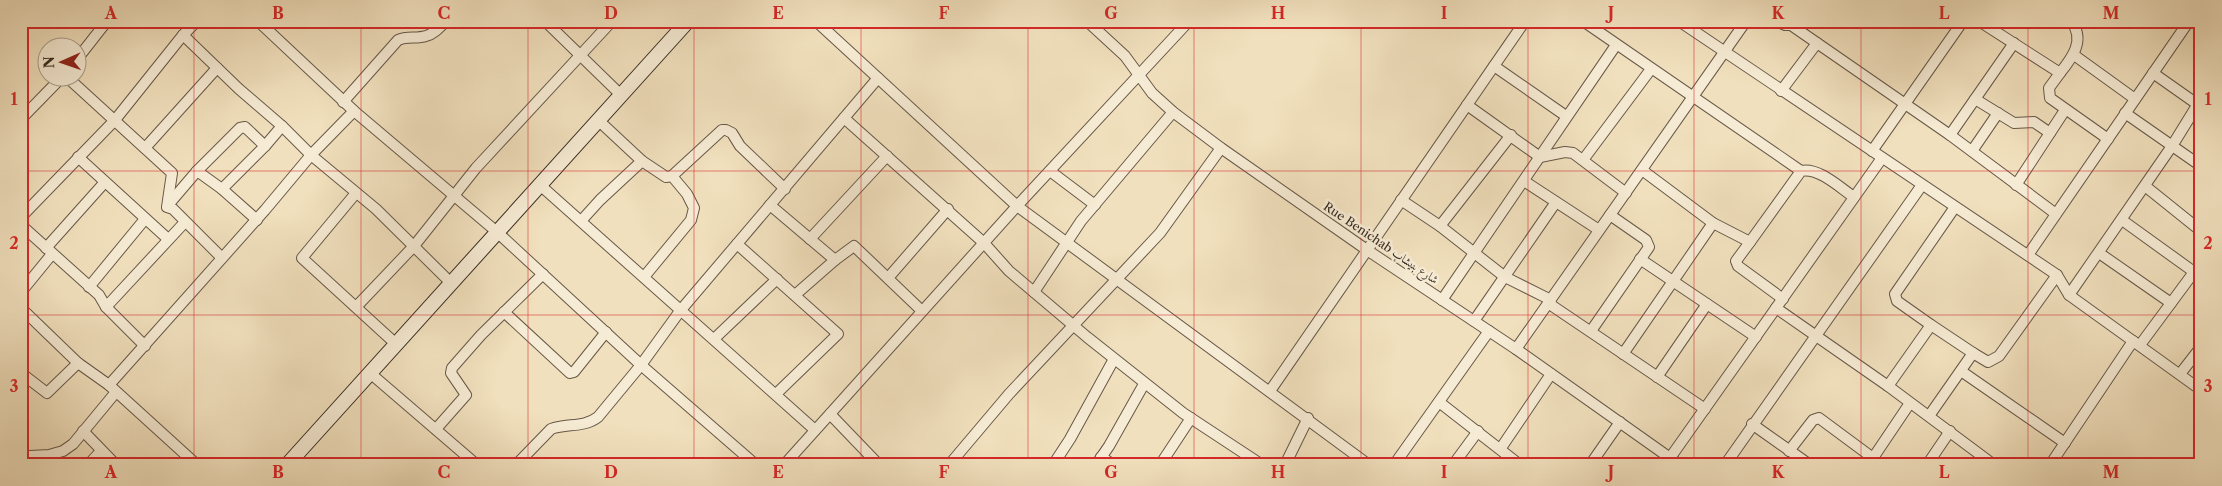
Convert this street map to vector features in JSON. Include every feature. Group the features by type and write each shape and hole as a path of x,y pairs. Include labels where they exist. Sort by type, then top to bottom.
{"street":[{"path":"88,45 107,21"},
{"path":"21,217 116,120 182,36 197,21"},
{"path":"258,21 343,102 453,197 497,232 641,365 756,465"},
{"path":"343,102 398,40 404,37 433,34 446,21"},
{"path":"544,21 621,95"},
{"path":"356,307 414,246 476,168 612,21"},
{"path":"287,465 688,21"},
{"path":"816,21 1017,206 1118,278 1369,465"},
{"name":"Rue Benichab شارع بنيشاب","path":"1087,21 1125,56 1152,93 1173,112 1221,148 1367,250 1516,349 1620,422 1668,461 1680,465"},
{"path":"784,465 984,242 1189,21"},
{"path":"1270,391 1525,21"},
{"path":"1583,21 1651,70 1801,171 1815,172 1854,198"},
{"path":"1679,21 2057,275 2069,295 2201,390"},
{"path":"1516,349 1746,21"},
{"path":"1776,21 1785,25 1791,24 1950,135 2056,214"},
{"path":"1872,151 1963,21"},
{"path":"1979,21 2060,73"},
{"path":"2071,21 2075,26 2077,38 2074,55 2049,88 2048,93 2050,98 2064,110 2108,139"},
{"path":"2028,255 2189,21"},
{"path":"182,36 282,126 311,155 356,192 451,283"},
{"path":"1781,91 1817,43"},
{"path":"1442,300 1616,44"},
{"path":"1950,135 2014,44"},
{"path":"2074,55 2135,99"},
{"path":"1494,66 1566,116"},
{"path":"146,148 217,68"},
{"path":"1583,160 1651,70"},
{"path":"2069,295 2172,146 2199,101 2153,73"},
{"path":"516,465 551,429 592,422 641,365 680,310 786,189 878,78"},
{"path":"21,119 52,88"},
{"path":"79,88 172,173 167,207"},
{"path":"1975,99 2014,123 2034,122 2050,133"},
{"path":"1467,105 1540,157 1568,152 1583,160 1626,193"},
{"path":"2016,184 2064,110"},
{"path":"21,463 30,456 63,451 83,431 112,388 145,346 257,220 311,155 354,111"},
{"path":"1034,292 1081,221 1173,112"},
{"path":"2125,113 2201,166"},
{"path":"1972,151 1998,114"},
{"path":"844,118 984,242 1009,271 1144,384 1262,465"},
{"path":"598,120 642,161 662,176 672,176 722,130 726,130 732,133 740,146 786,189"},
{"path":"167,207 197,171 242,126 246,127 265,146"},
{"path":"222,189 282,126"},
{"path":"1440,226 1511,135"},
{"path":"949,465 1009,394 1160,233 1221,148"},
{"path":"810,239 887,156"},
{"path":"78,157 168,239"},
{"path":"1668,461 1882,158"},
{"path":"581,221 600,200 642,161"},
{"path":"1642,170 1713,223 1750,242"},
{"path":"197,171 222,189 257,220"},
{"path":"1050,171 1095,205"},
{"path":"1783,299 1740,268 1736,261 1801,171"},
{"path":"644,277 691,220 694,208 687,194 672,176"},
{"path":"1524,181 1599,230"},
{"path":"21,292 49,251 105,182"},
{"path":"540,185 815,430"},
{"path":"1725,465 1752,424 1922,185"},
{"path":"2145,186 2201,231"},
{"path":"356,192 302,258 396,344"},
{"path":"1401,200 1440,226 1506,277 1550,301 1623,354 1705,409"},
{"path":"1474,321 1556,202"},
{"path":"770,205 835,260"},
{"path":"1955,206 1895,294 1897,301 1931,325 1988,362 1996,360 2057,275"},
{"path":"167,207 173,209 222,258"},
{"path":"888,278 948,209"},
{"path":"1590,331 1649,247 1648,242 1610,215"},
{"path":"89,287 145,218"},
{"path":"2050,465 2136,343 2197,275 2122,220"},
{"path":"106,307 185,222"},
{"path":"1623,354 1713,223"},
{"path":"21,224 99,295 106,307 145,346"},
{"path":"737,244 838,334 776,394"},
{"path":"795,295 854,246 922,311"},
{"path":"2099,253 2171,303"},
{"path":"1640,259 1756,337"},
{"path":"436,429 466,395 451,373 452,368 504,312 543,274"},
{"path":"714,340 777,279"},
{"path":"1657,376 1707,304"},
{"path":"21,308 78,363 112,388 197,465"},
{"path":"1776,308 1888,386 1994,465"},
{"path":"504,312 570,373 574,372 606,332"},
{"path":"1888,386 1931,325"},
{"path":"1394,465 1490,331"},
{"path":"2180,374 2201,347"},
{"path":"1929,416 1973,353"},
{"path":"1053,465 1070,439 1114,359"},
{"path":"21,373 47,393 78,363"},
{"path":"1961,371 2065,443"},
{"path":"370,373 476,465"},
{"path":"1501,448 1551,374"},
{"path":"1114,465 1098,461 1144,384"},
{"path":"1439,402 1501,448 1520,465"},
{"path":"1789,451 1813,420 1821,418 1871,461 1910,403"},
{"path":"830,414 879,465"},
{"path":"1160,465 1192,418"},
{"path":"1285,465 1308,418"},
{"path":"1590,465 1620,422"},
{"path":"1752,424 1810,465"},
{"path":"83,431 101,452 116,465"},
{"path":"1453,465 1478,431"},
{"path":"1927,465 1950,431"},
{"path":"88,465 101,452"}]}
